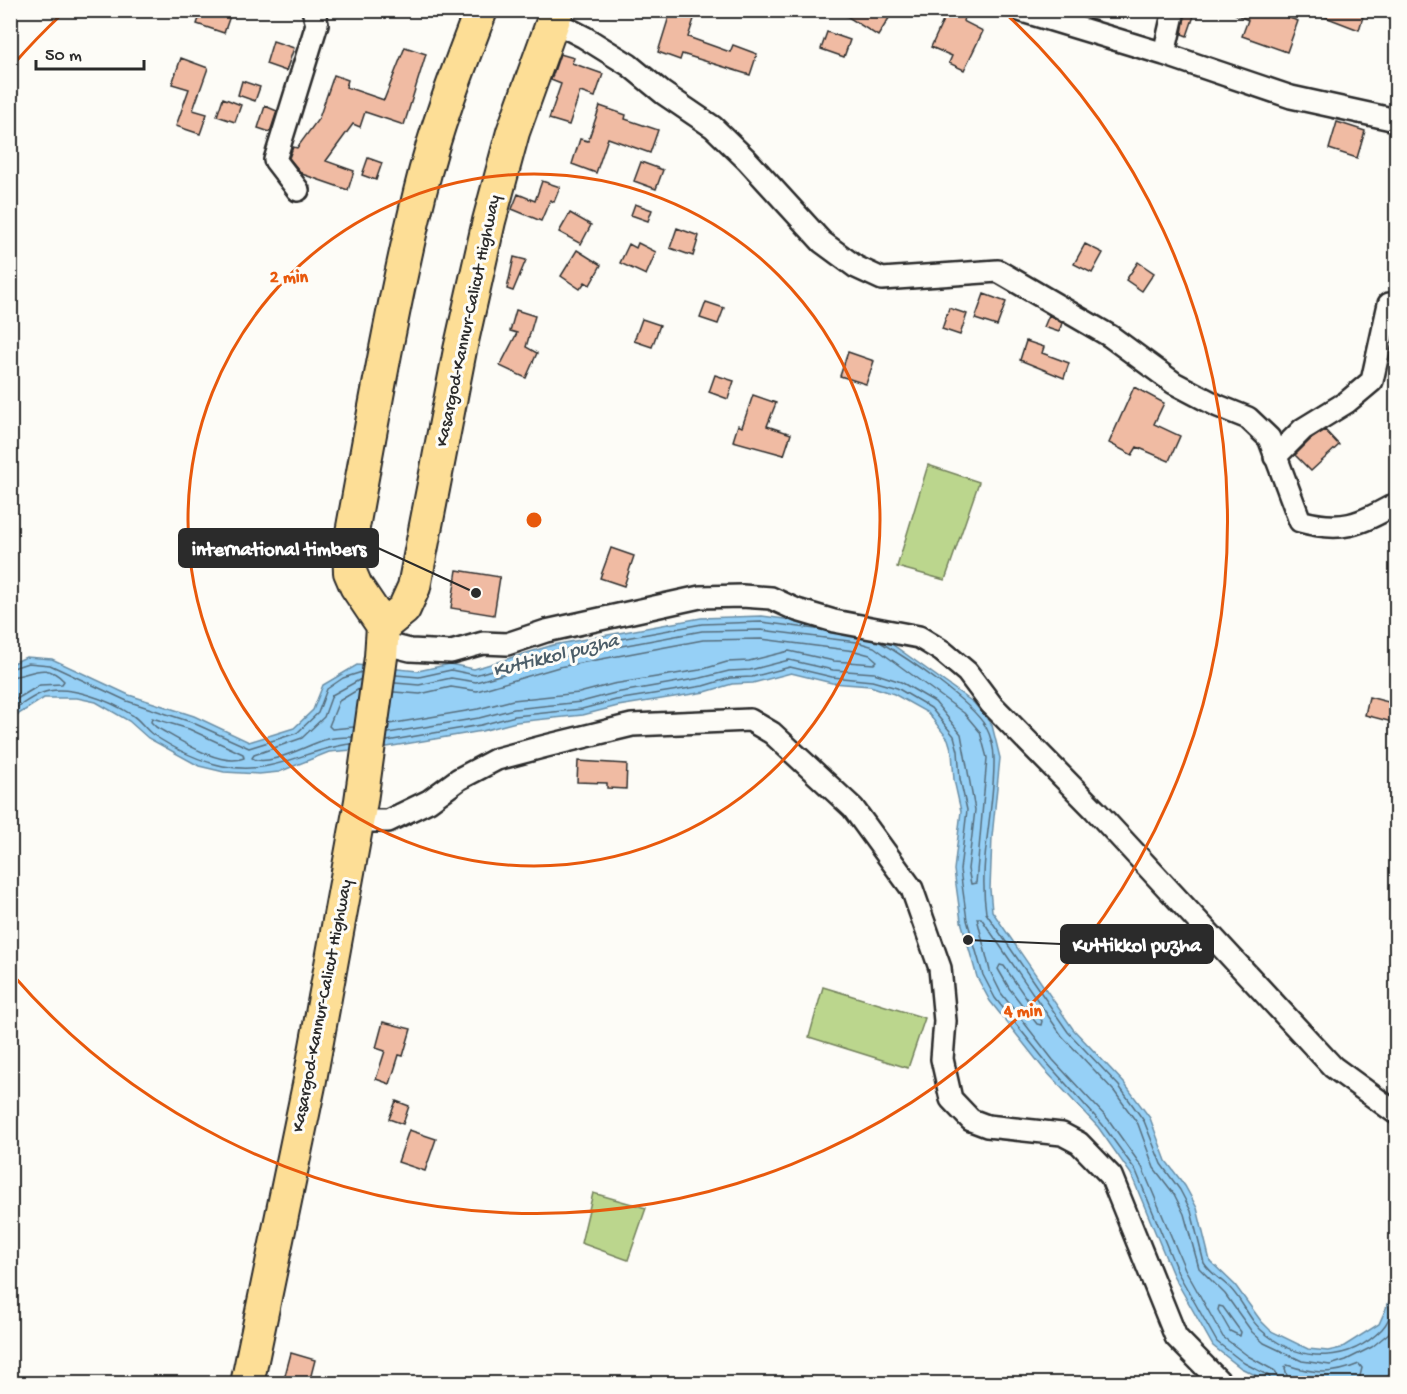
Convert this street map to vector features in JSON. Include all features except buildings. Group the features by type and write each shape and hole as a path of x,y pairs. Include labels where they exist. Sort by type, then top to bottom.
{"highway":[{"path":"382,642 350,572 349,549 420,191 446,108 481,10"},
{"name":"Kasargod-Kannur-Calicut Highway","path":"248,1383 309,1085 359,811 382,642 404,609 414,587 460,350 489,221 513,132 555,16"}],"street":[{"path":"298,189 275,160 317,24 314,10"},
{"path":"1019,10 1164,54 1291,97 1396,120"},
{"path":"1164,54 1174,10"},
{"path":"555,16 629,65 663,93 713,127 822,242 856,267 882,279 998,271 1110,336 1173,383 1248,418 1269,438 1300,520 1327,528 1364,521 1396,504"},
{"path":"1275,457 1303,429 1347,402 1372,381 1389,304"},
{"path":"382,642 410,650 451,652 483,643 507,644 546,631 700,597 742,596 771,598 797,610 834,621 919,637 942,651 967,672 991,704 1095,810 1333,1067 1396,1113"},
{"path":"359,811 388,821 429,801 459,780 497,759 632,725 750,720 772,734 853,808 912,889 940,968 945,1022 942,1059 951,1099 971,1120 987,1126 1062,1134 1079,1143 1093,1156 1111,1176 1176,1337 1222,1383"}],"green space":[{"path":"928,465 979,482 945,580 897,567"},
{"path":"823,987 925,1018 908,1068 809,1037"},
{"path":"593,1193 646,1208 628,1260 581,1243"}],"water":[{"path":"762,616 860,629 879,635 974,703 992,725 1000,758 992,837 990,889 992,911 1073,1029 1124,1083 1150,1118 1166,1161 1185,1186 1197,1208 1210,1261 1235,1285 1271,1331 1308,1349 1328,1351 1341,1348 1379,1324 1396,1286 1396,1370 1377,1383 1271,1383 1241,1368 1213,1346 1173,1275 1131,1174 1098,1127 1043,1068 990,1001 977,977 961,921 954,870 961,811 954,780 952,752 948,739 928,713 894,694 870,686 832,683 791,673 753,683 732,684 705,692 618,706 583,715 516,722 482,731 387,747 329,752 279,772 259,774 224,772 199,766 148,738 129,721 96,702 77,698 44,698 11,719 11,664 26,657 52,659 129,695 194,716 249,742 294,728 313,710 323,685 357,665 418,671 450,664 474,669 553,645 701,618"}],"place":[{"name":"international timbers","path":"476,593"},
{"name":"Kuttikkol puzha","path":"968,940"}]}
